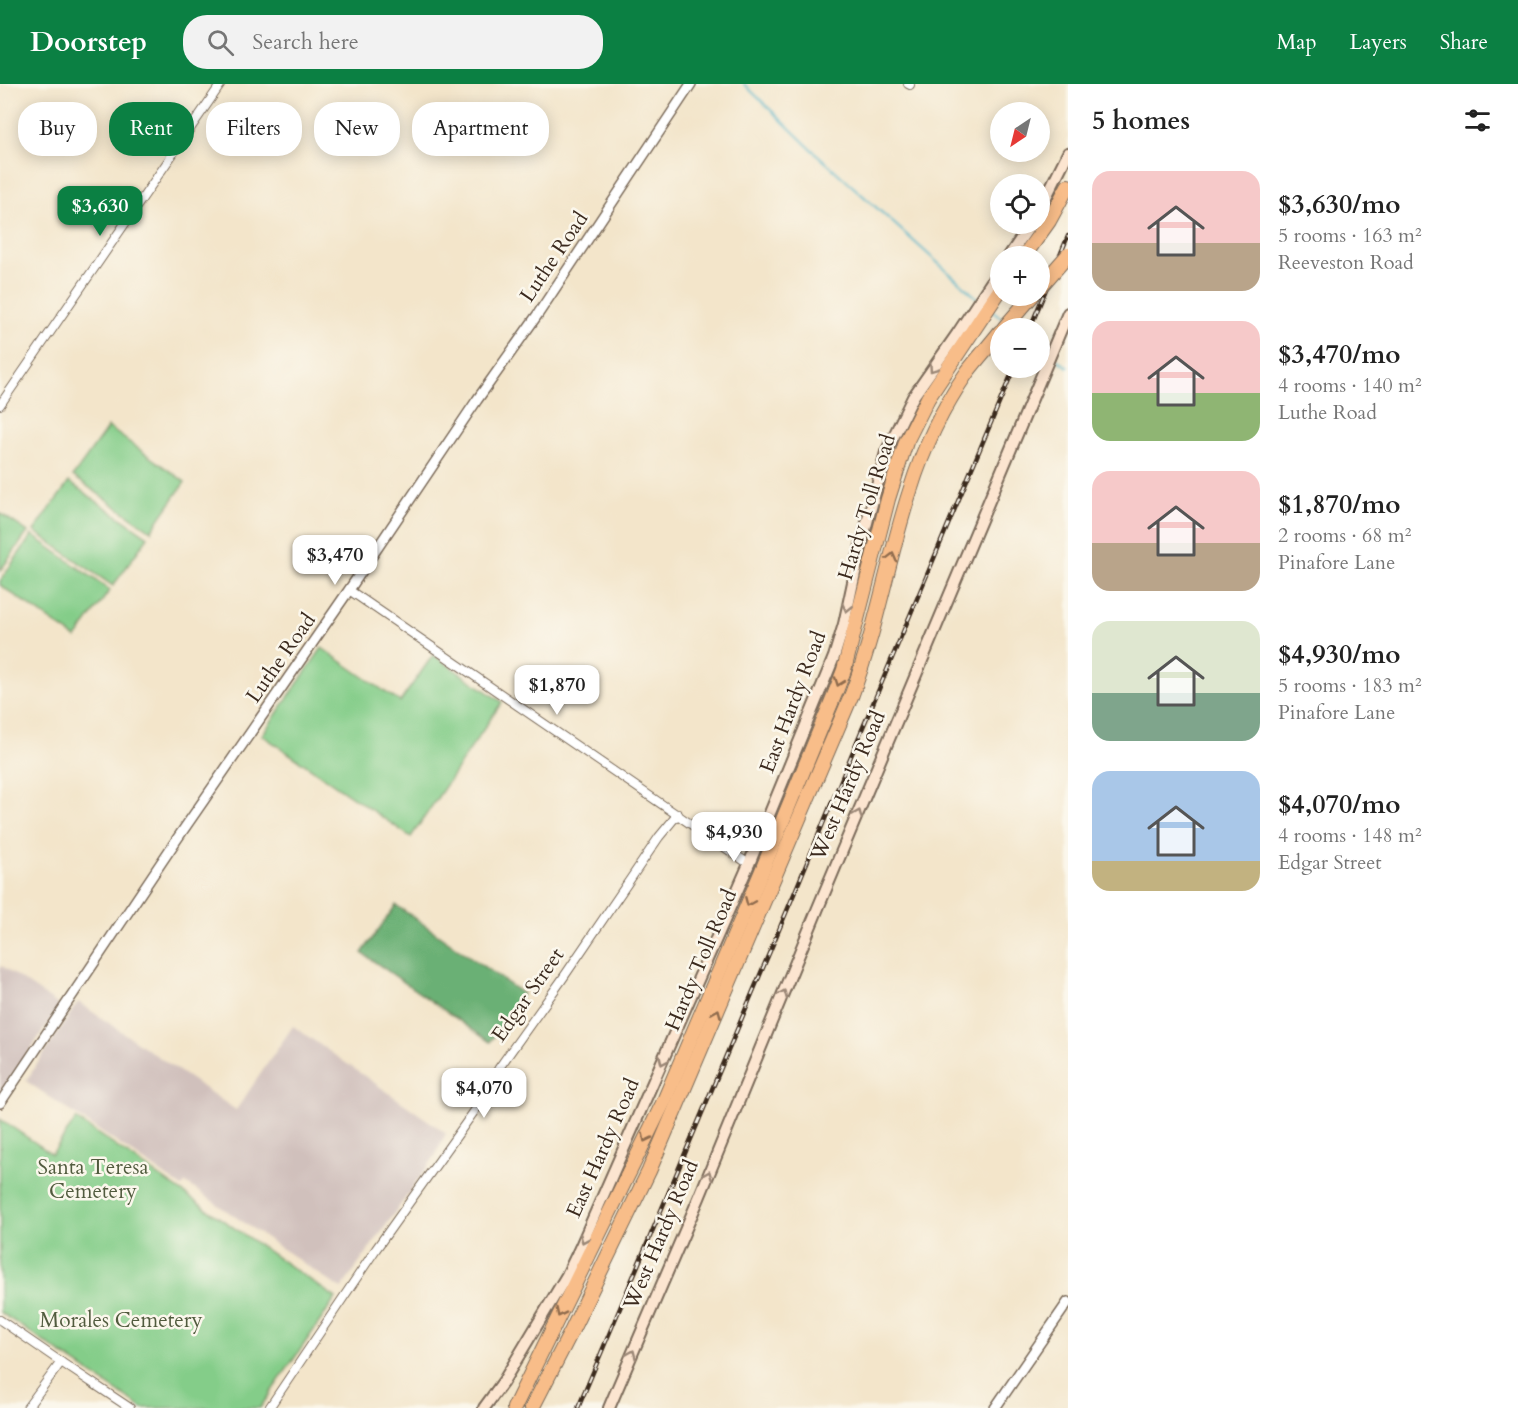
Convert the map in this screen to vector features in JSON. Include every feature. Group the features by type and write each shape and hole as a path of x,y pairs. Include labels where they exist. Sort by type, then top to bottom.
{"highway":[{"path":"1031,246 1049,221 1068,186"},
{"path":"1050,276 1068,255"},
{"name":"Hardy Toll Road","path":"514,1408 664,1101 840,681 888,500 906,442 928,398 990,305"},
{"path":"1013,318 1023,306"},
{"name":"Hardy Toll Road","path":"532,1408 649,1171 852,694 866,652 903,511 927,444 968,371 990,344"}],"main road":[{"path":"1050,189 1068,153"},
{"name":"East Hardy Road","path":"484,1408 503,1382 567,1275 749,864 834,657 886,452 913,397 990,284"},
{"name":"West Hardy Road","path":"609,1408 699,1198 1068,313"}],"street":[{"path":"0,405 220,84"},
{"name":"Luthe Road","path":"0,1103 177,839 538,314 691,84"},
{"path":"350,590 749,864"},
{"name":"Edgar Street","path":"269,1408 376,1249 478,1106 511,1050 659,837 678,814"},
{"path":"995,1408 1068,1302"},
{"path":"0,1320 130,1408"},
{"path":"27,1408 61,1362"}],"shaded area":[{"path":"2,966 60,1006 0,1094 0,969"},
{"path":"78,1002 236,1110 293,1026 446,1133 435,1156 341,1289 186,1183 182,1187 26,1081"}],"green space":[{"path":"108,427 185,482 151,531 73,476"},
{"path":"69,482 148,537 113,586 34,531"},
{"path":"0,513 28,532 0,571"},
{"path":"32,535 110,590 76,638 0,585 0,581"},
{"path":"322,648 400,702 433,655 502,702 411,837 262,735"},
{"path":"396,905 523,994 490,1042 362,953"},
{"path":"0,1119 52,1154 76,1119 336,1298 260,1408 142,1408 0,1312"}],"waterway":[{"path":"744,84 811,149 977,298"},
{"path":"993,311 1001,318"},
{"path":"1053,357 1068,367"}],"railway":[{"path":"1034,318 1068,236"},
{"path":"578,1408 1010,378"}],"park label":[{"name":"Santa Teresa Cemetery","path":"93,1179"},
{"name":"Morales Cemetery","path":"121,1320"}]}
